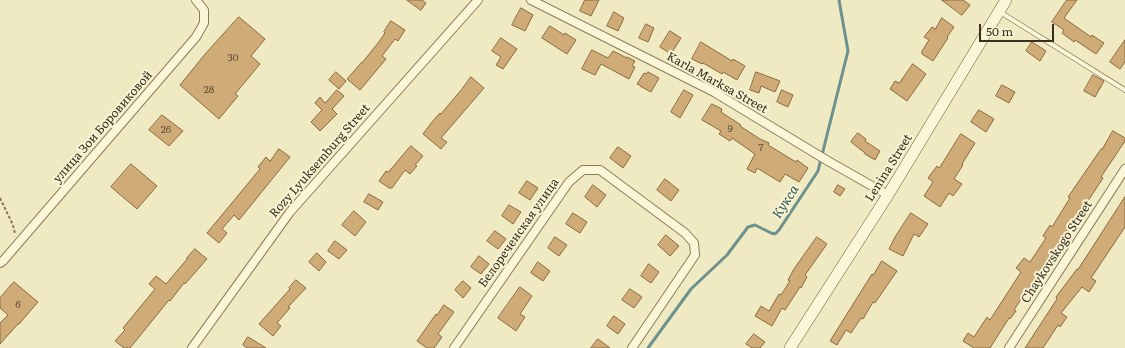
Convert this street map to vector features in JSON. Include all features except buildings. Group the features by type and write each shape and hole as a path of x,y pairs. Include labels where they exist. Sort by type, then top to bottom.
{"street":[{"name":"улица Зои Боровиковой","path":"0,263 196,37 204,23 204,10 196,0"},
{"name":"Rozy Lyuksemburg Street","path":"192,348 290,212 478,0"},
{"name":"Karla Marksa Street","path":"531,0 714,92 828,161 888,195"},
{"name":"Lenina Street","path":"790,348 888,195 1006,0"},
{"name":"Chaykovskogo Street","path":"1009,348 1125,169"},
{"name":"Белореченская улица","path":"454,348 569,182 583,170 600,170 685,233 694,243 695,255 632,348"}],"lane":[{"path":"999,12 1125,90"}],"path":[{"path":"0,198 13,225 17,245"}],"waterway":[{"name":"Кукса","path":"648,348 691,289 727,255 748,227 755,225 775,234 779,230 818,171 848,51 839,0"}]}
